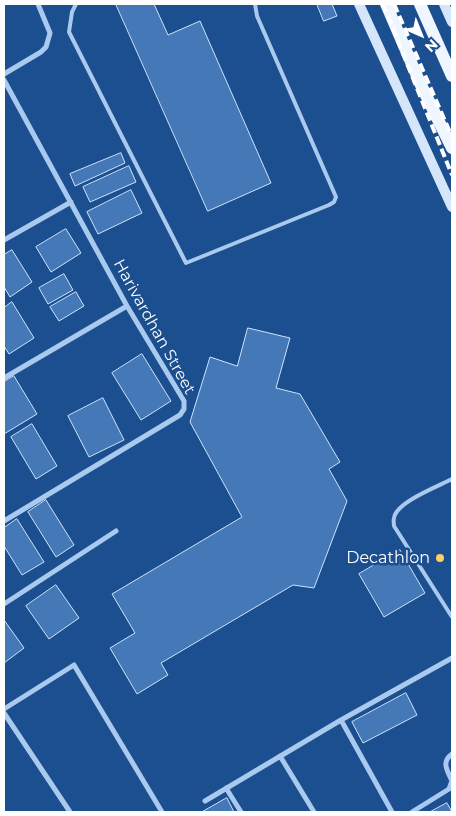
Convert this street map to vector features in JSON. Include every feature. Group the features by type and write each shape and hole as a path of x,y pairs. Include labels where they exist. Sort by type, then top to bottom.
{"main road":[{"path":"386,4 420,83 452,148"},
{"path":"420,4 452,76"}],"street":[{"path":"4,74 41,52 46,47 50,33 38,4"},
{"path":"359,4 452,207"},
{"path":"444,4 452,22"},
{"name":"Harivardhan Street","path":"4,80 127,306 184,401 184,409 180,415 4,521"},
{"path":"4,240 71,202"},
{"path":"4,378 127,306"},
{"path":"4,604 116,531"},
{"path":"205,801 341,720 452,658"},
{"path":"70,812 4,711 74,665 162,812"},
{"path":"341,720 392,812"},
{"path":"412,812 446,792 451,786 452,781 445,765 446,759 452,754"},
{"path":"280,756 314,812"},
{"path":"226,788 241,812"}],"lane":[{"path":"76,4 72,12 69,32 186,263 329,206 336,197 257,16 254,4"},
{"path":"452,479 406,503 398,510 394,518 394,526 452,617"}],"building":[{"path":"116,4 154,4 168,35 200,21 271,183 208,211"},
{"path":"317,4 332,4 337,16 324,21"},
{"path":"121,153 125,163 75,186 70,174"},
{"path":"129,166 136,182 90,202 83,187"},
{"path":"131,190 142,213 98,234 87,212"},
{"path":"66,229 81,253 51,272 36,247"},
{"path":"12,250 32,282 10,297 4,287 4,255"},
{"path":"64,274 73,290 48,304 39,288"},
{"path":"76,292 84,306 59,321 50,307"},
{"path":"12,302 34,338 9,354 4,346 4,308"},
{"path":"248,328 290,338 276,388 300,394 340,462 329,469 347,501 314,588 293,585 161,663 168,675 137,694 110,648 135,633 112,594 242,517 190,422 210,357 237,366"},
{"path":"142,354 171,401 141,420 112,373"},
{"path":"14,376 37,414 4,434 4,382"},
{"path":"103,398 124,440 89,457 68,416"},
{"path":"32,424 57,466 36,479 11,437"},
{"path":"46,500 74,545 56,557 28,512"},
{"path":"17,519 44,562 22,575 4,546 4,528"},
{"path":"400,550 425,593 384,617 359,574"},
{"path":"56,585 79,618 49,639 26,606"},
{"path":"4,620 24,648 4,663"},
{"path":"406,693 417,715 363,743 352,722"},
{"path":"227,798 234,812 202,812"},
{"path":"447,803 452,812 430,812"}],"railway":[{"path":"383,4 452,175"},
{"path":"394,4 452,137"}],"place":[{"name":"Decathlon","path":"440,558"}]}
